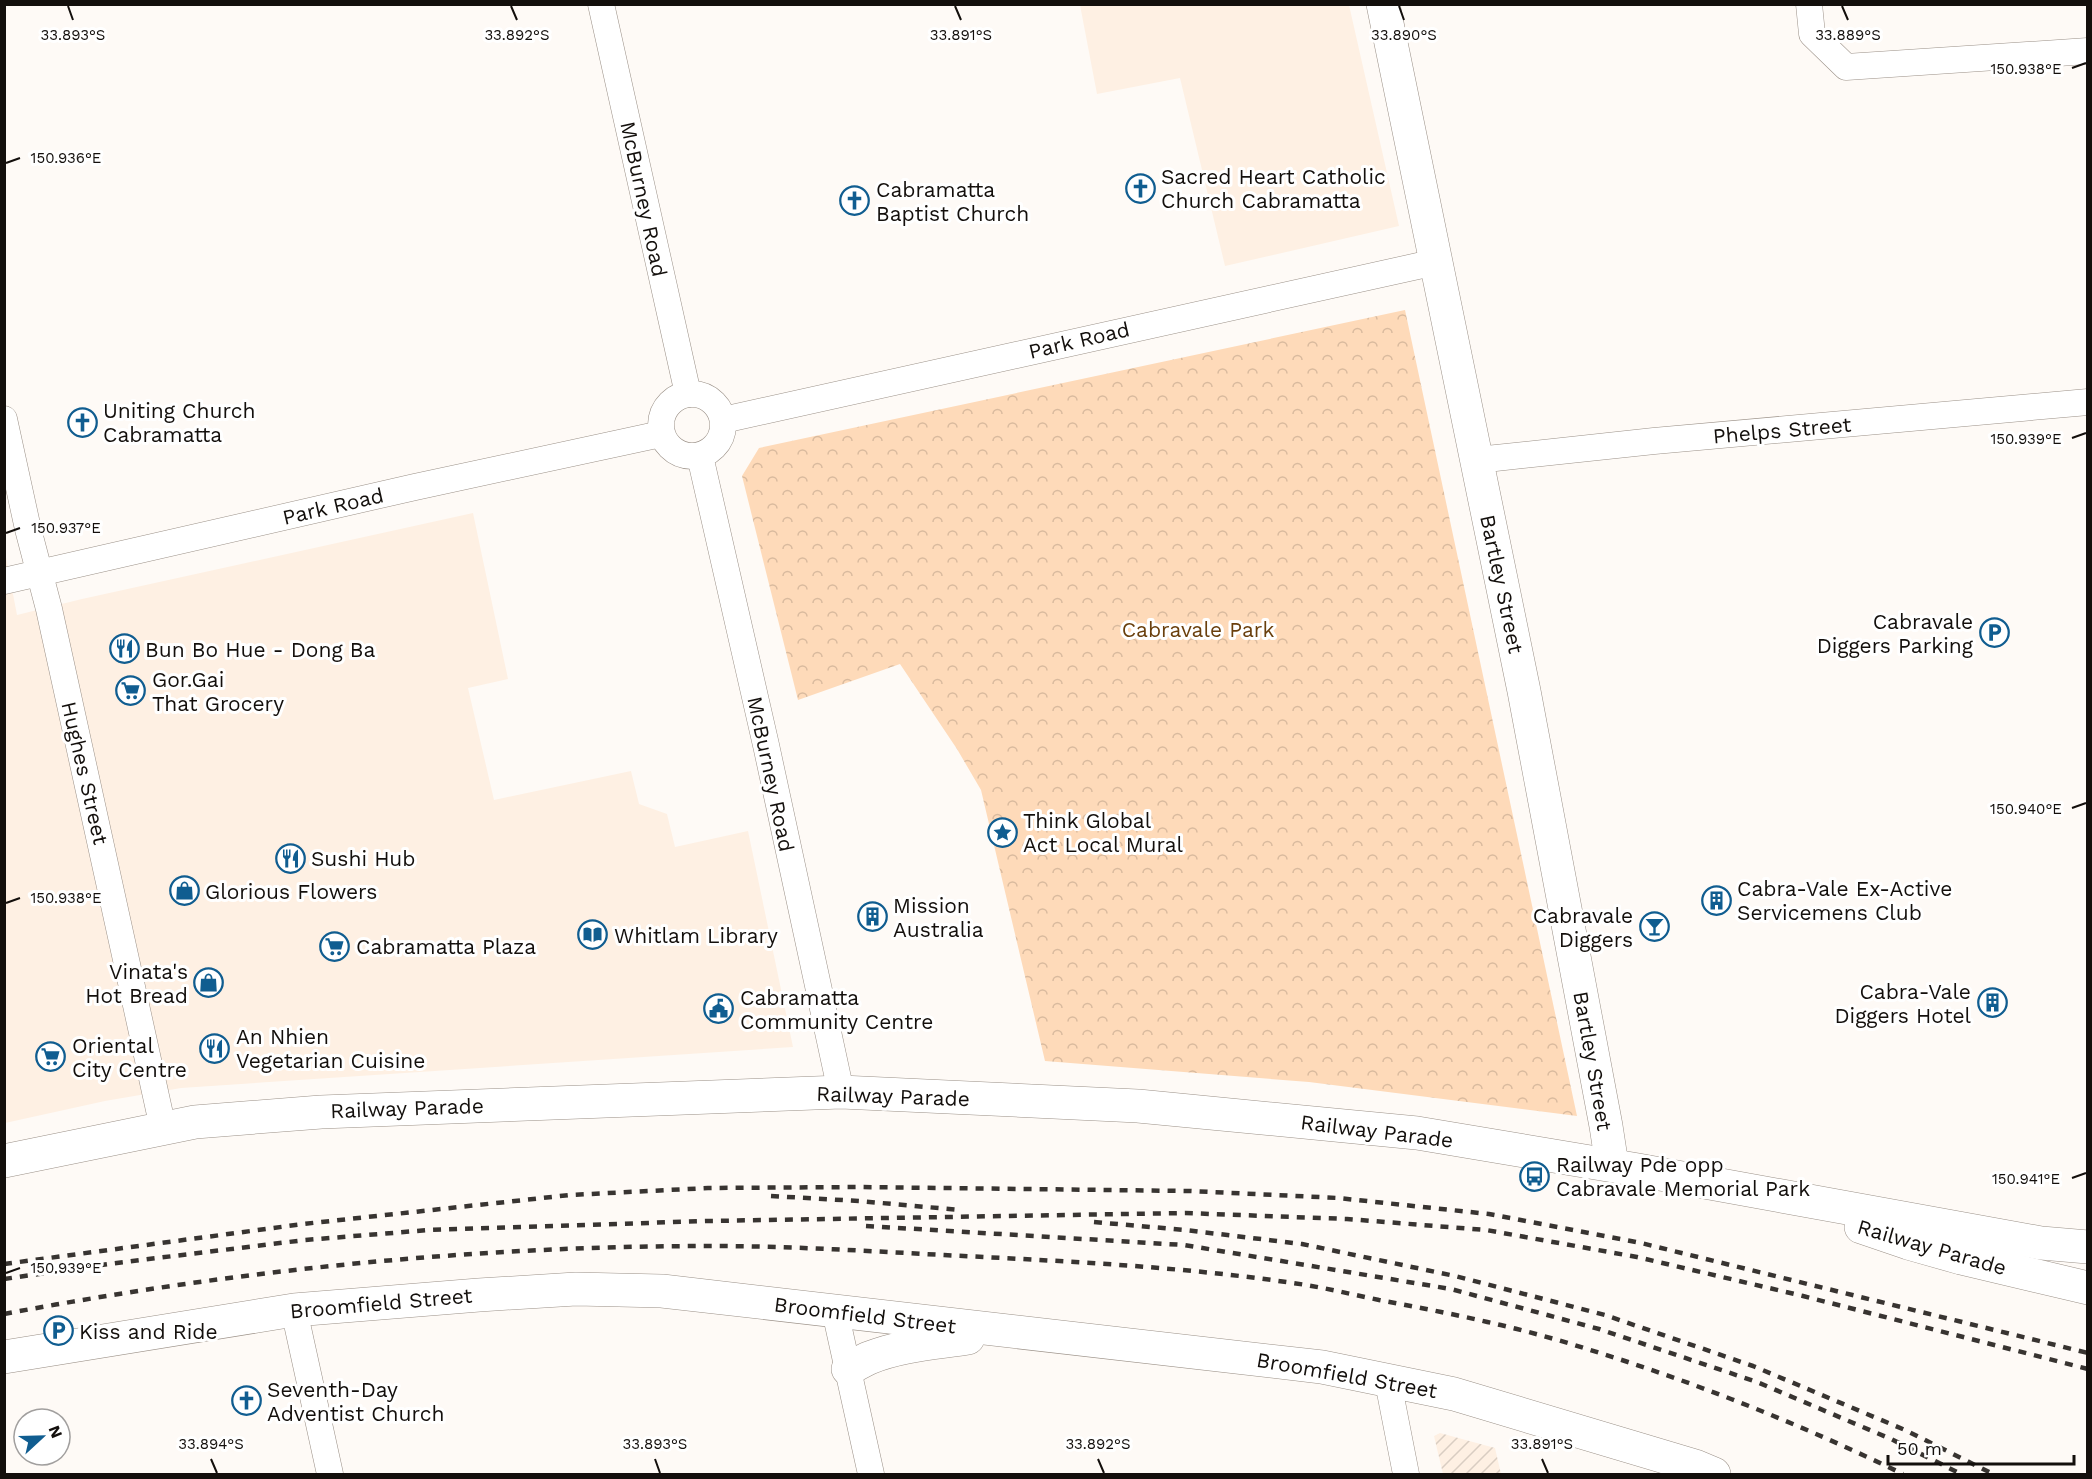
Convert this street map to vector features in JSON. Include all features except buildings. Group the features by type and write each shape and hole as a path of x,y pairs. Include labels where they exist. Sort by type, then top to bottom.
{"main road":[{"name":"Bartley Street","path":"1383,4 1530,726 1612,1165"},
{"name":"Railway Parade","path":"4,1161 163,1128 237,1118 321,1112 841,1092 1138,1106 1416,1133 1612,1165 2040,1242 2088,1247"},
{"name":"Railway Parade","path":"1779,1196 1908,1243 2088,1288"},
{"path":"2040,1242 2060,1251 2088,1271"},
{"name":"Broomfield Street","path":"4,1357 294,1310 479,1295 621,1289 662,1291 1311,1365 1454,1395 1535,1417 1695,1466 1714,1474"},
{"path":"848,1369 867,1359 902,1348 1009,1332"}],"street":[{"name":"McBurney Road","path":"601,4 688,394"},
{"path":"1809,4 1812,34 1846,67 2088,51"},
{"name":"Park Road","path":"723,420 1436,262"},
{"path":"688,394 706,397 720,411 723,420 721,438 708,452 700,456 690,457 672,450 662,434 660,424 671,401 688,394"},
{"name":"Phelps Street","path":"1476,460 1654,441 2088,402"},
{"name":"Hughes Street","path":"4,419 163,1128"},
{"name":"Park Road","path":"4,581 415,487 662,434"},
{"name":"McBurney Road","path":"700,456 766,745 841,1092"},
{"path":"294,1310 330,1474"},
{"path":"835,1311 871,1474"},
{"path":"1388,1382 1406,1474"}],"shaded area":[{"path":"1080,5 1349,5 1399,226 1225,266 1180,78 1097,94"},
{"path":"473,513 508,679 468,688 494,800 631,771 639,804 667,814 675,847 748,831 793,1047 181,1088 105,1101 5,1123 4,547 17,615"},
{"path":"1440,1433 1495,1448 1501,1474 1443,1474 1434,1436"}],"green space":[{"name":"Cabravale Park","path":"1405,310 1577,1116 1309,1082 1045,1061 981,790 957,749 900,664 798,700 742,476 759,448"}],"railway":[{"path":"4,1264 303,1224 570,1195 708,1188 860,1187 1190,1191 1338,1198 1489,1214 1641,1243 2088,1353"},
{"path":"771,1196 960,1210"},
{"path":"4,1279 305,1240 429,1230 707,1221 1185,1213 1347,1219 1486,1230 1637,1257 1803,1296 2088,1369"},
{"path":"1094,1222 1302,1244 1455,1276 1605,1315 1753,1366 1905,1430 1993,1474"},
{"path":"866,1226 1184,1245 1451,1289 1599,1329 1757,1382 1891,1439 1961,1474"},
{"path":"4,1314 92,1298 268,1273 533,1250 621,1247 768,1247 1162,1268 1315,1286 1458,1315 1536,1334 1708,1390 1826,1438 1903,1474"}],"place":[{"name":"Sacred Heart Catholic Church Cabramatta","path":"1140,188"},
{"name":"Cabramatta Baptist Church","path":"855,201"},
{"name":"Uniting Church Cabramatta","path":"82,422"},
{"name":"Cabravale Diggers Parking","path":"1994,633"},
{"name":"Bun Bo Hue - Dong Ba","path":"124,649"},
{"name":"Gor.Gai That Grocery","path":"131,691"},
{"name":"Think Global Act Local Mural","path":"1002,832"},
{"name":"Sushi Hub","path":"290,858"},
{"name":"Glorious Flowers","path":"184,891"},
{"name":"Cabra-Vale Ex-Active Servicemens Club","path":"1716,900"},
{"name":"Mission Australia","path":"872,917"},
{"name":"Cabravale Diggers","path":"1654,927"},
{"name":"Whitlam Library","path":"593,935"},
{"name":"Cabramatta Plaza","path":"335,946"},
{"name":"Vinata's Hot Bread","path":"209,983"},
{"name":"Cabra-Vale Diggers Hotel","path":"1992,1003"},
{"name":"Cabramatta Community Centre","path":"719,1009"},
{"name":"An Nhien Vegetarian Cuisine","path":"215,1048"},
{"name":"Oriental City Centre","path":"51,1057"},
{"name":"Railway Pde opp Cabravale Memorial Park","path":"1535,1176"},
{"name":"Kiss and Ride","path":"58,1331"},
{"name":"Seventh-Day Adventist Church","path":"246,1401"}]}
